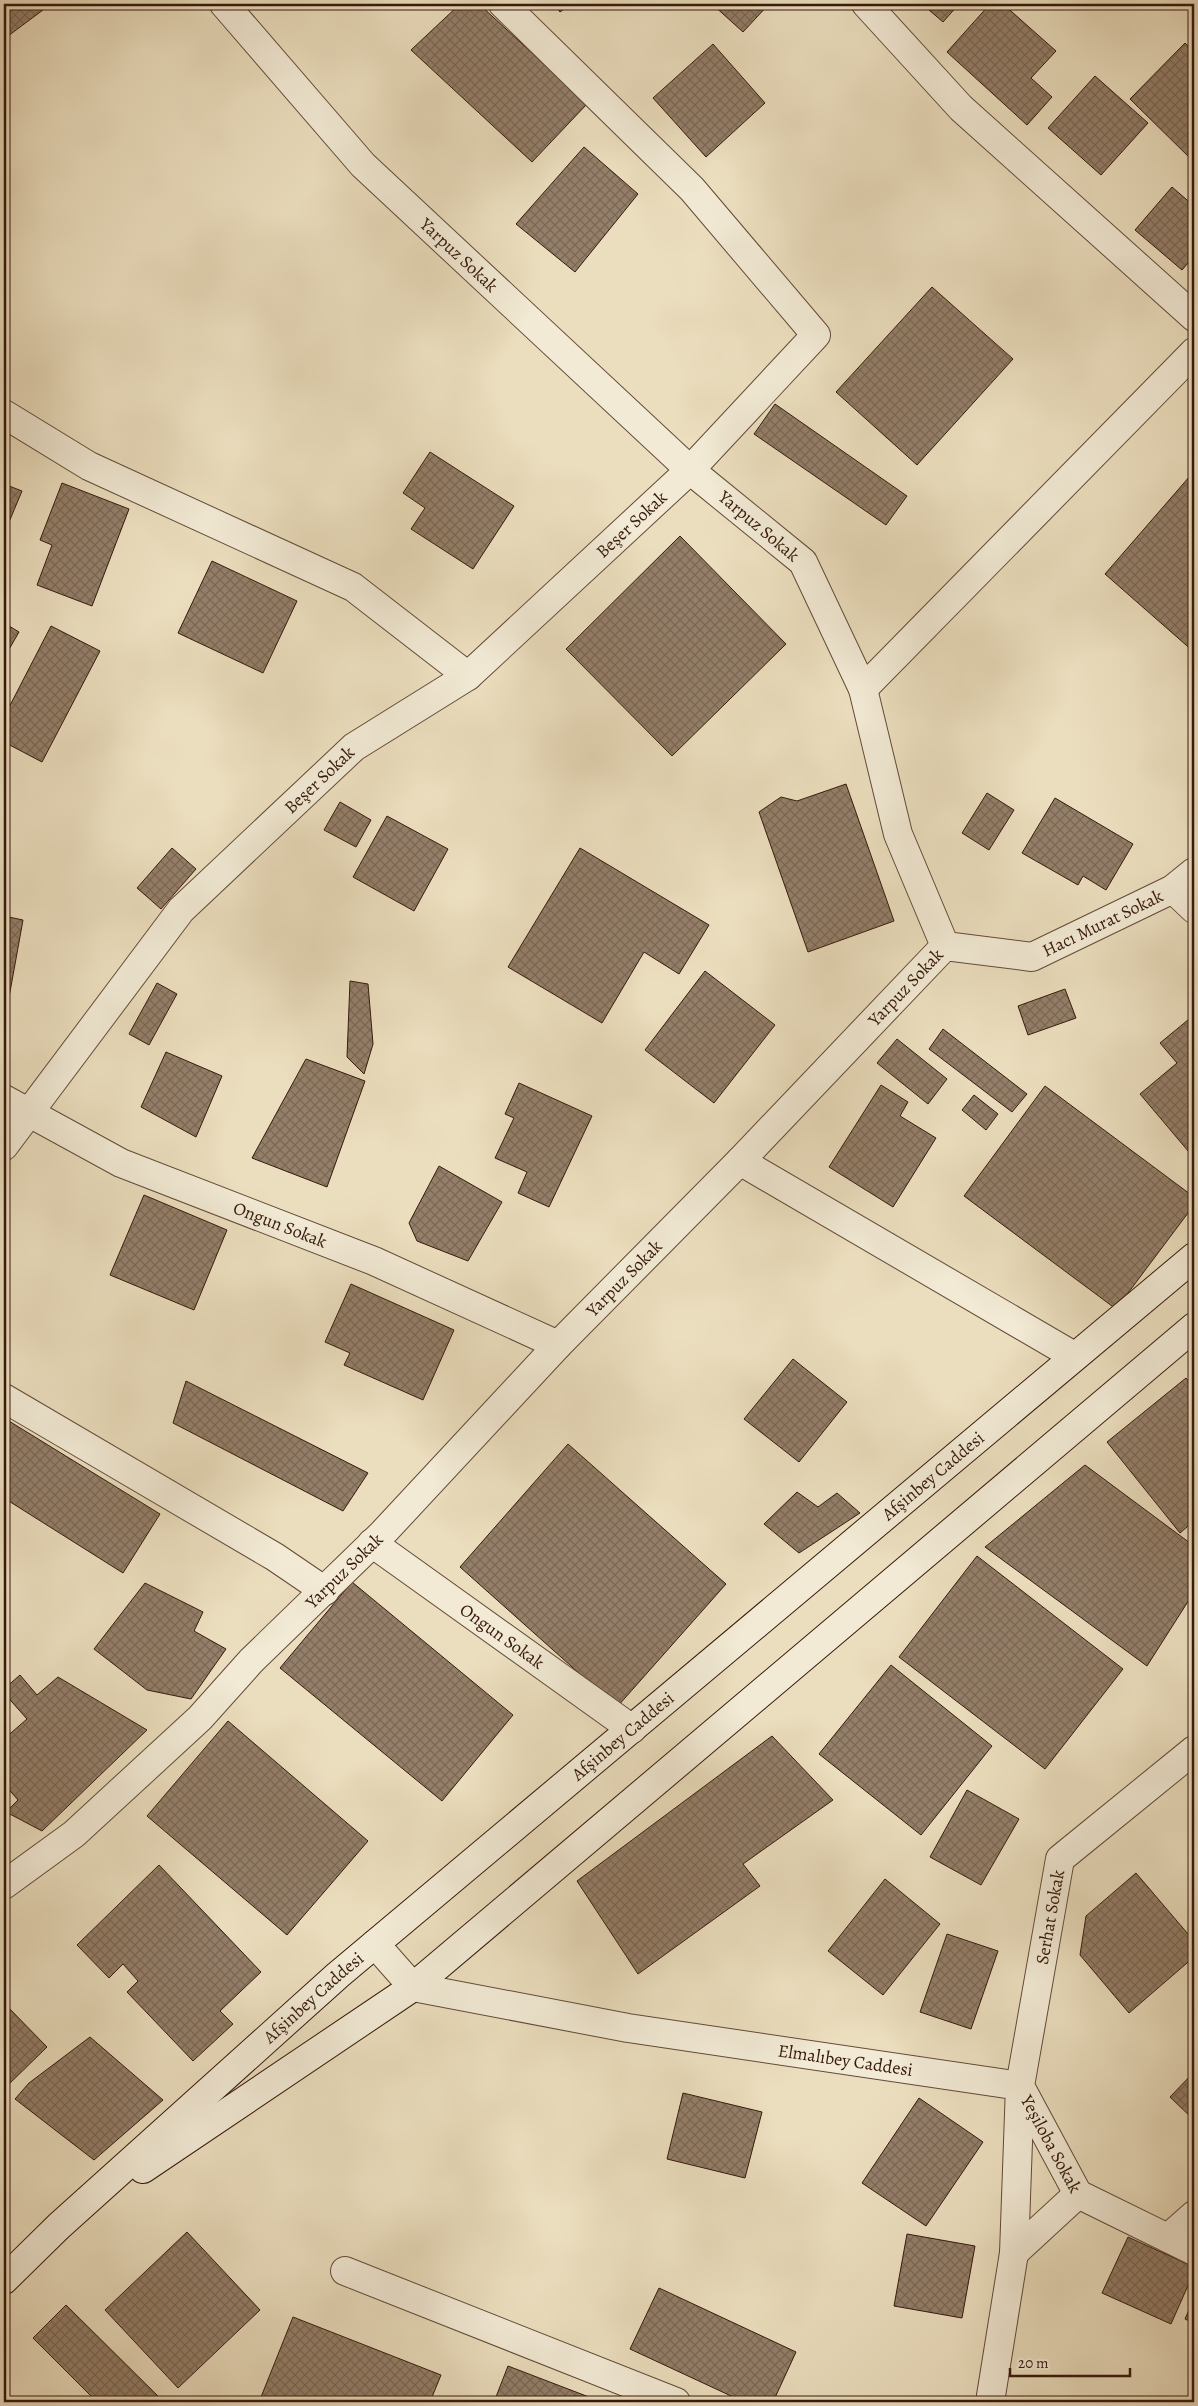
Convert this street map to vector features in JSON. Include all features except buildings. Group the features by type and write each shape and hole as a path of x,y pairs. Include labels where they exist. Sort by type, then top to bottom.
{"street":[{"name":"Yarpuz Sokak","path":"4,1885 81,1828 200,1718 251,1661 372,1544 558,1345 740,1161 945,946 898,834 863,689 803,562 690,470 363,165 224,4"},
{"name":"Beşer Sokak","path":"4,1146 181,910 354,747 468,676 690,470 816,335 692,188 503,4"},
{"path":"866,4 961,108 1194,317"},
{"path":"863,689 1194,352"},
{"path":"4,414 89,466 353,587 468,676"},
{"name":"Hacı Murat Sokak","path":"945,946 1032,957 1173,889 1194,872"},
{"path":"1173,889 1194,909"},
{"name":"Ongun Sokak","path":"4,1099 121,1163 374,1261 558,1345"},
{"path":"740,1161 1074,1356"},
{"name":"Afşinbey Caddesi","path":"4,2280 59,2226 375,1944 1194,1257"},
{"name":"Afşinbey Caddesi","path":"59,2226 413,1987 1194,1327"},
{"path":"4,1398 275,1557 325,1591"},
{"name":"Ongun Sokak","path":"372,1544 632,1729"},
{"name":"Serhat Sokak","path":"1020,2086 1060,1859 1194,1750"},
{"path":"375,1944 413,1987"},
{"name":"Elmalıbey Caddesi","path":"413,1987 628,2028 1020,2086"},
{"path":"990,2402 1014,2253 1020,2086"},
{"name":"Yeşiloba Sokak","path":"1020,2086 1078,2194 1194,2251"},
{"path":"1014,2253 1078,2194"},
{"path":"1168,2238 1194,2215"},
{"path":"345,2271 676,2402"}]}
